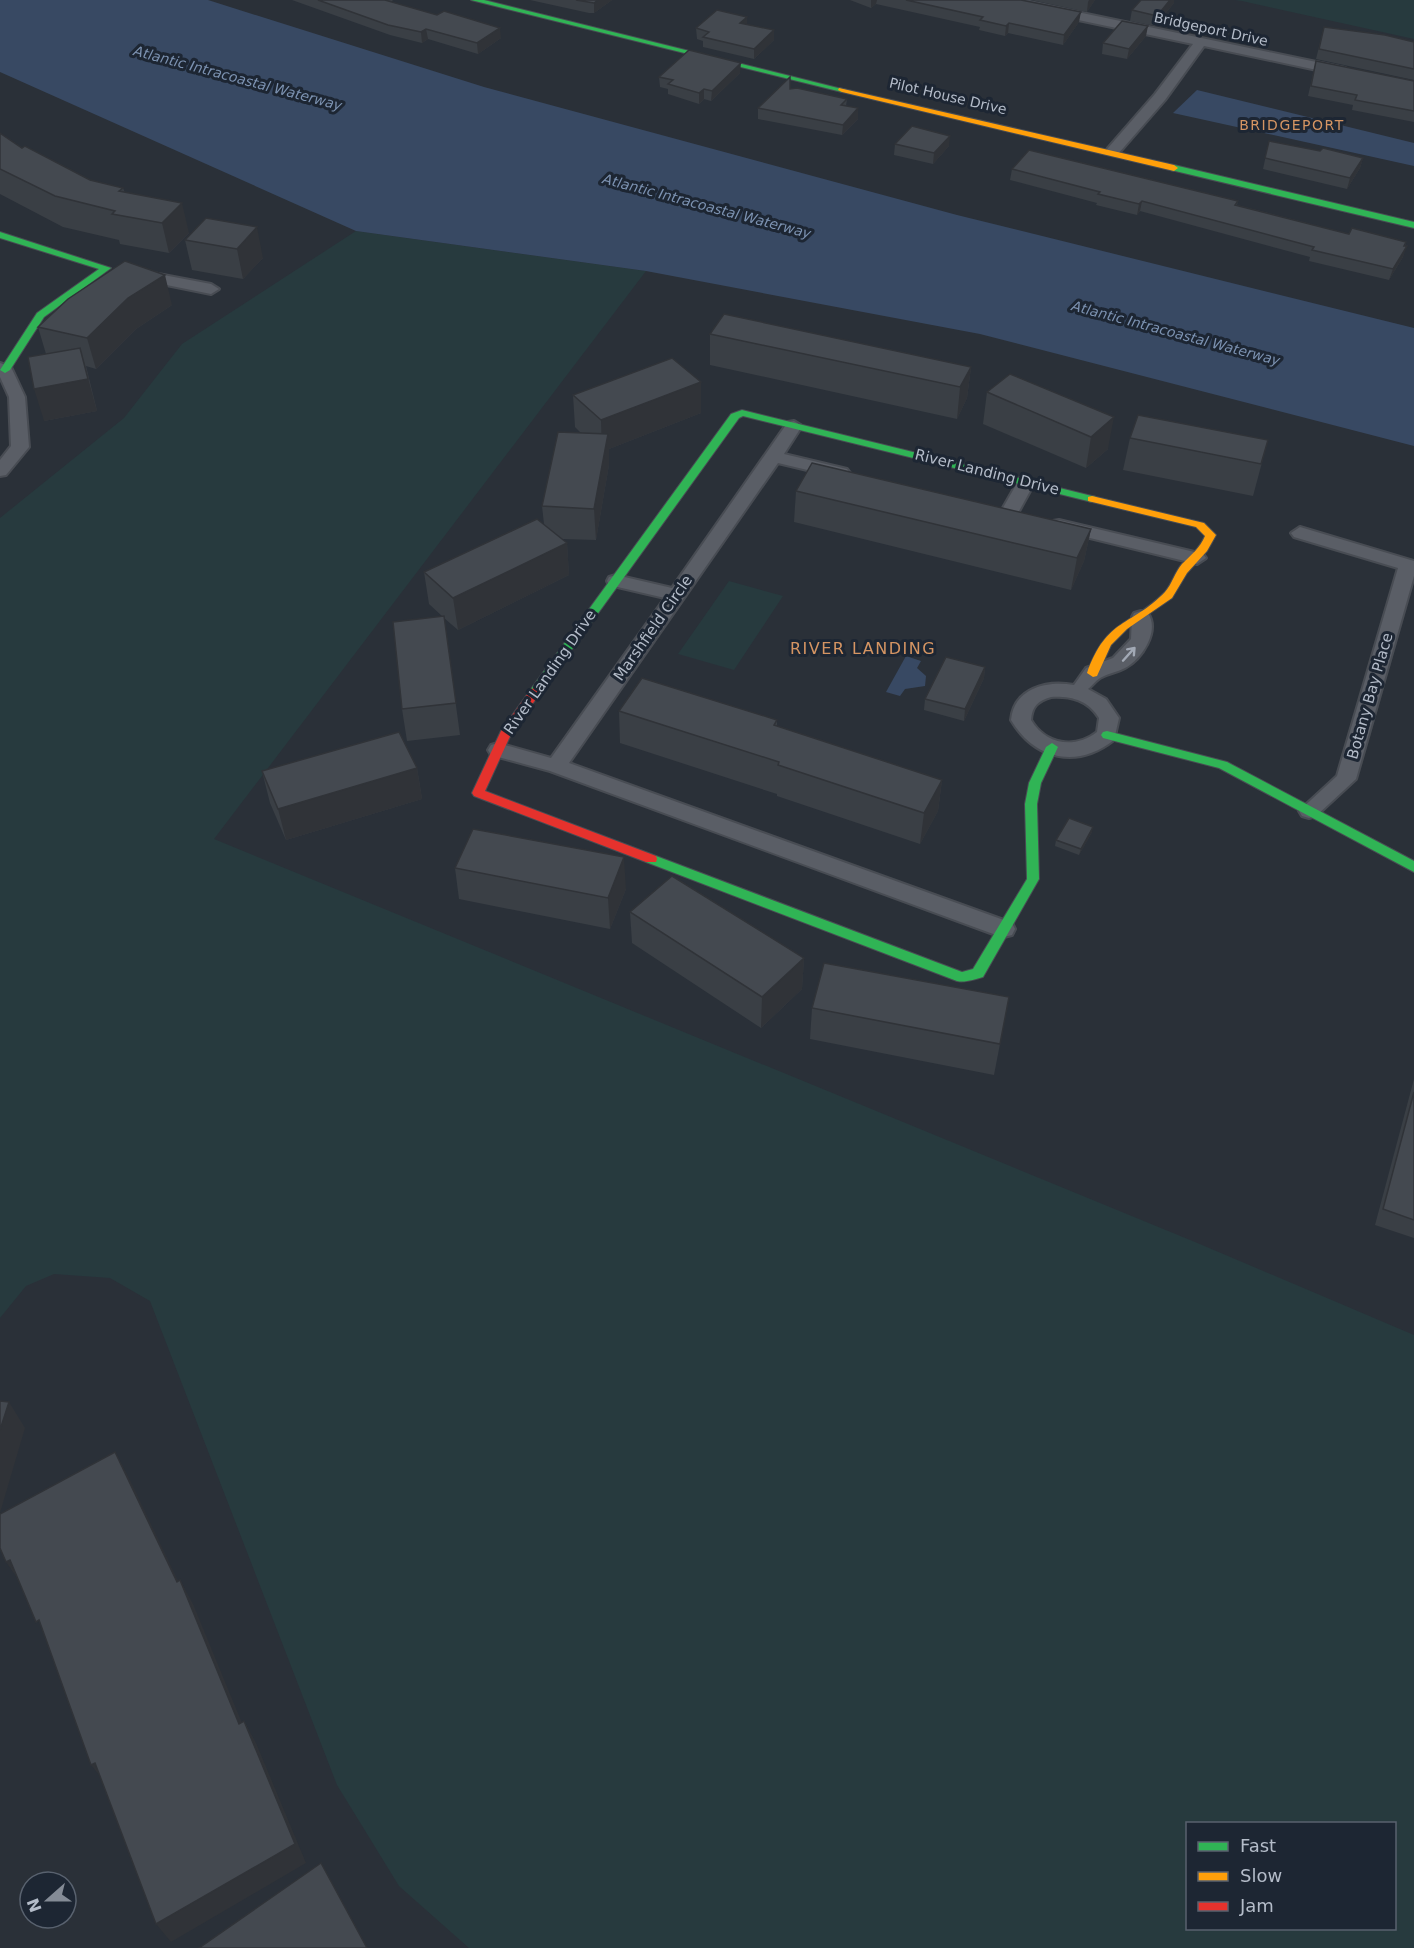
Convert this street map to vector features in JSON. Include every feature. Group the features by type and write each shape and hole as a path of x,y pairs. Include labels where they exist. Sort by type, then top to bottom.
{"street":[{"name":"Pilot House Drive","path":"475,0 555,21 1113,151 1414,225"},
{"name":"Bridgeport Drive","path":"1002,0 1358,75"},
{"path":"1113,151 1160,98 1200,43"},
{"path":"0,236 106,268 211,289"},
{"path":"0,471 20,447 17,397 3,369 40,315 106,268"},
{"name":"River Landing Drive","path":"1052,747 1035,783 1031,804 1033,879 978,973 962,977 478,793 507,731 735,416 742,413 1200,525 1211,535 1208,545 1184,570 1170,593 1141,617 1141,640 1120,663 1093,673 1075,691"},
{"name":"Marshfield Circle","path":"556,766 794,426"},
{"path":"774,457 863,478"},
{"path":"1009,513 1026,482"},
{"path":"986,508 1197,558"},
{"path":"1300,534 1411,566"},
{"name":"Botany Bay Place","path":"1309,811 1346,779 1411,566"},
{"path":"616,581 677,595"},
{"path":"1050,690 1075,691 1087,695 1105,709 1110,726 1107,735 1090,747 1078,750 1052,747 1040,742 1024,729 1021,720 1024,704 1039,693 1050,690"},
{"path":"1107,735 1223,765 1414,867"},
{"path":"498,750 556,766 1004,929"}],"green space":[{"path":"1235,0 1414,0 1414,39 1242,1"},
{"path":"356,231 646,271 214,839 1195,1242 1414,1335 1414,1948 469,1948 399,1886 337,1785 150,1301 110,1278 54,1274 26,1286 0,1318 0,518 124,418 182,344"},
{"path":"729,581 783,596 734,670 678,654"}],"water":[{"name":"Atlantic Intracoastal Waterway","path":"0,0 208,0 484,87 957,215 1414,328 1414,446 980,334 646,271 356,231 0,72"},
{"path":"1197,90 1414,143 1414,166 1173,113"},
{"path":"906,656 921,661 917,668 926,676 925,686 905,689 900,696 886,692"}],"building":[{"path":"318,0 385,0 437,15 444,11 500,28 477,43 426,29 421,32 388,25"},
{"path":"576,0 598,0 594,3"},
{"path":"906,0 1021,0 1081,12 1064,35 1009,23 1006,26 980,20 983,17"},
{"path":"1141,0 1170,0 1157,16 1132,10"},
{"path":"717,10 747,17 740,23 774,30 754,49 703,37 709,32 696,28"},
{"path":"1122,21 1148,26 1129,49 1103,43"},
{"path":"1324,27 1385,35 1414,42 1414,69 1319,49"},
{"path":"689,50 741,63 712,91 704,89 699,93 668,84 673,80 659,77"},
{"path":"1316,61 1414,81 1414,111 1355,100 1357,95 1311,86"},
{"path":"790,77 790,89 797,88 847,99 841,105 858,108 843,125 758,108"},
{"path":"912,126 950,136 934,153 895,144"},
{"path":"0,133 22,148 25,146 90,180 123,188 119,191 182,203 162,223 112,214 115,211 55,196 0,169"},
{"path":"1269,141 1320,151 1323,148 1363,158 1350,178 1265,158"},
{"path":"1029,150 1238,201 1235,205 1349,234 1352,228 1406,242 1404,246 1407,246 1393,269 1312,250 1314,247 1142,201 1139,204 1098,194 1100,192 1012,169"},
{"path":"206,218 257,227 237,249 185,240"},
{"path":"125,261 165,275 128,298 87,338 38,327 68,299"},
{"path":"724,314 971,367 960,387 710,334"},
{"path":"80,348 88,379 34,389 28,357"},
{"path":"672,358 701,382 601,420 573,395"},
{"path":"1010,374 1114,417 1091,437 987,392"},
{"path":"1138,415 1268,440 1261,464 1130,438"},
{"path":"558,432 608,434 594,509 542,506"},
{"path":"812,463 1091,529 1077,558 796,491"},
{"path":"537,519 567,543 453,598 424,572"},
{"path":"444,616 456,703 402,709 393,622"},
{"path":"946,657 985,667 965,709 925,699"},
{"path":"642,678 777,720 774,725 942,780 924,813 778,765 779,762 619,711"},
{"path":"399,732 417,768 278,809 262,771"},
{"path":"1069,818 1093,827 1081,849 1056,840"},
{"path":"473,829 624,857 608,898 455,868"},
{"path":"672,876 804,958 762,997 630,912"},
{"path":"824,963 1009,997 1000,1044 812,1008"},
{"path":"1414,1092 1414,1220 1383,1209"},
{"path":"0,1401 9,1402 0,1430"},
{"path":"115,1452 177,1582 180,1580 239,1724 244,1721 295,1844 156,1924 95,1763 91,1765 39,1620 36,1622 10,1560 6,1562 0,1548 0,1514"},
{"path":"321,1863 367,1948 199,1948"}],"traffic: fast":[{"path":"475,0 842,90"},
{"path":"1174,168 1414,225"},
{"path":"0,235 106,268 40,315 5,370"},
{"path":"535,692 735,416 742,413 1092,499"},
{"path":"1107,735 1223,765 1414,867"},
{"path":"651,859 962,977 978,973 1033,879 1031,804 1035,783 1052,747"}],"traffic: slow":[{"path":"842,90 1174,168"},
{"path":"1092,499 1200,525 1211,535 1168,595 1123,626 1106,643 1093,673"}],"traffic: jam":[{"path":"535,692 507,731 478,793 651,859"}],"district":[{"name":"BRIDGEPORT","path":"1292,125"},
{"name":"RIVER LANDING","path":"863,648"}]}
